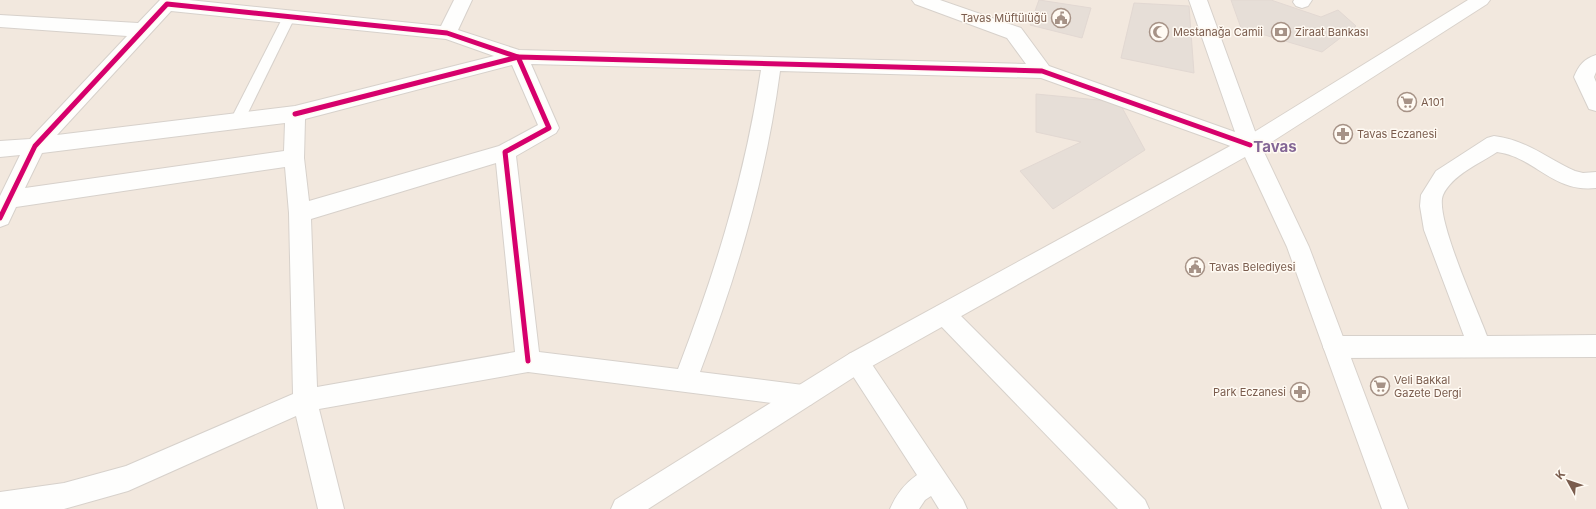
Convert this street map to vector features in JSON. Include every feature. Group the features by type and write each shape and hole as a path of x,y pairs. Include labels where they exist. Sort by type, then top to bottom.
{"street":[{"path":"447,33 463,0"},
{"path":"920,0 1014,33 1042,71"},
{"path":"1198,0 1250,145 1298,247 1395,509"},
{"path":"624,509 857,362 1250,145 1481,0"},
{"path":"0,218 35,146 167,2 289,17 447,33 518,57 549,128 505,152 300,213"},
{"path":"0,21 141,30"},
{"path":"0,149 295,114 518,57 1042,71 1250,145"},
{"path":"1596,62 1587,69 1584,77 1596,104"},
{"path":"685,381 710,316 730,257 746,201 757,152 771,64"},
{"path":"295,114 294,158 300,213 305,400 331,509"},
{"path":"1480,347 1435,230 1431,206 1432,195 1436,186 1443,177 1451,171 1494,144 1508,145 1523,151 1571,179 1581,182 1596,180"},
{"path":"505,152 528,361"},
{"path":"10,199 294,158"},
{"path":"944,314 1136,509"},
{"path":"1335,347 1596,346"},
{"path":"0,505 63,503 128,478 305,400 528,361 803,396"},
{"path":"857,362 954,509"},
{"path":"903,509 916,491 934,479"}],"lane":[{"path":"237,121 289,17"}],"shaded area":[{"path":"0,0 1596,0 1596,509 0,509"}],"building":[{"path":"1039,0 1091,8 1082,38 1030,25"},
{"path":"1231,0 1271,0 1321,17 1338,10 1356,26 1322,52 1241,28"},
{"name":"Mestanağa Camii","path":"1134,3 1189,6 1194,73 1121,58"},
{"path":"1036,94 1119,102 1145,150 1053,209 1020,171 1081,142 1036,132"}],"cycle path":[{"path":"0,218 35,146 167,4 447,33 518,57 549,128 505,152 528,361"},
{"path":"295,114 518,57 1042,71 1250,145"}],"place":[{"name":"Tavas Müftülüğü","path":"1061,18"},
{"name":"Mestanağa Camii","path":"1159,32"},
{"name":"Ziraat Bankası","path":"1281,32"},
{"name":"A101","path":"1407,102"},
{"name":"Tavas Eczanesi","path":"1343,134"},
{"name":"Tavas Belediyesi","path":"1195,267"},
{"name":"Veli Bakkal Gazete Dergi","path":"1380,386"},
{"name":"Park Eczanesi","path":"1300,392"}],"district":[{"name":"Tavas","path":"1275,146"}]}
